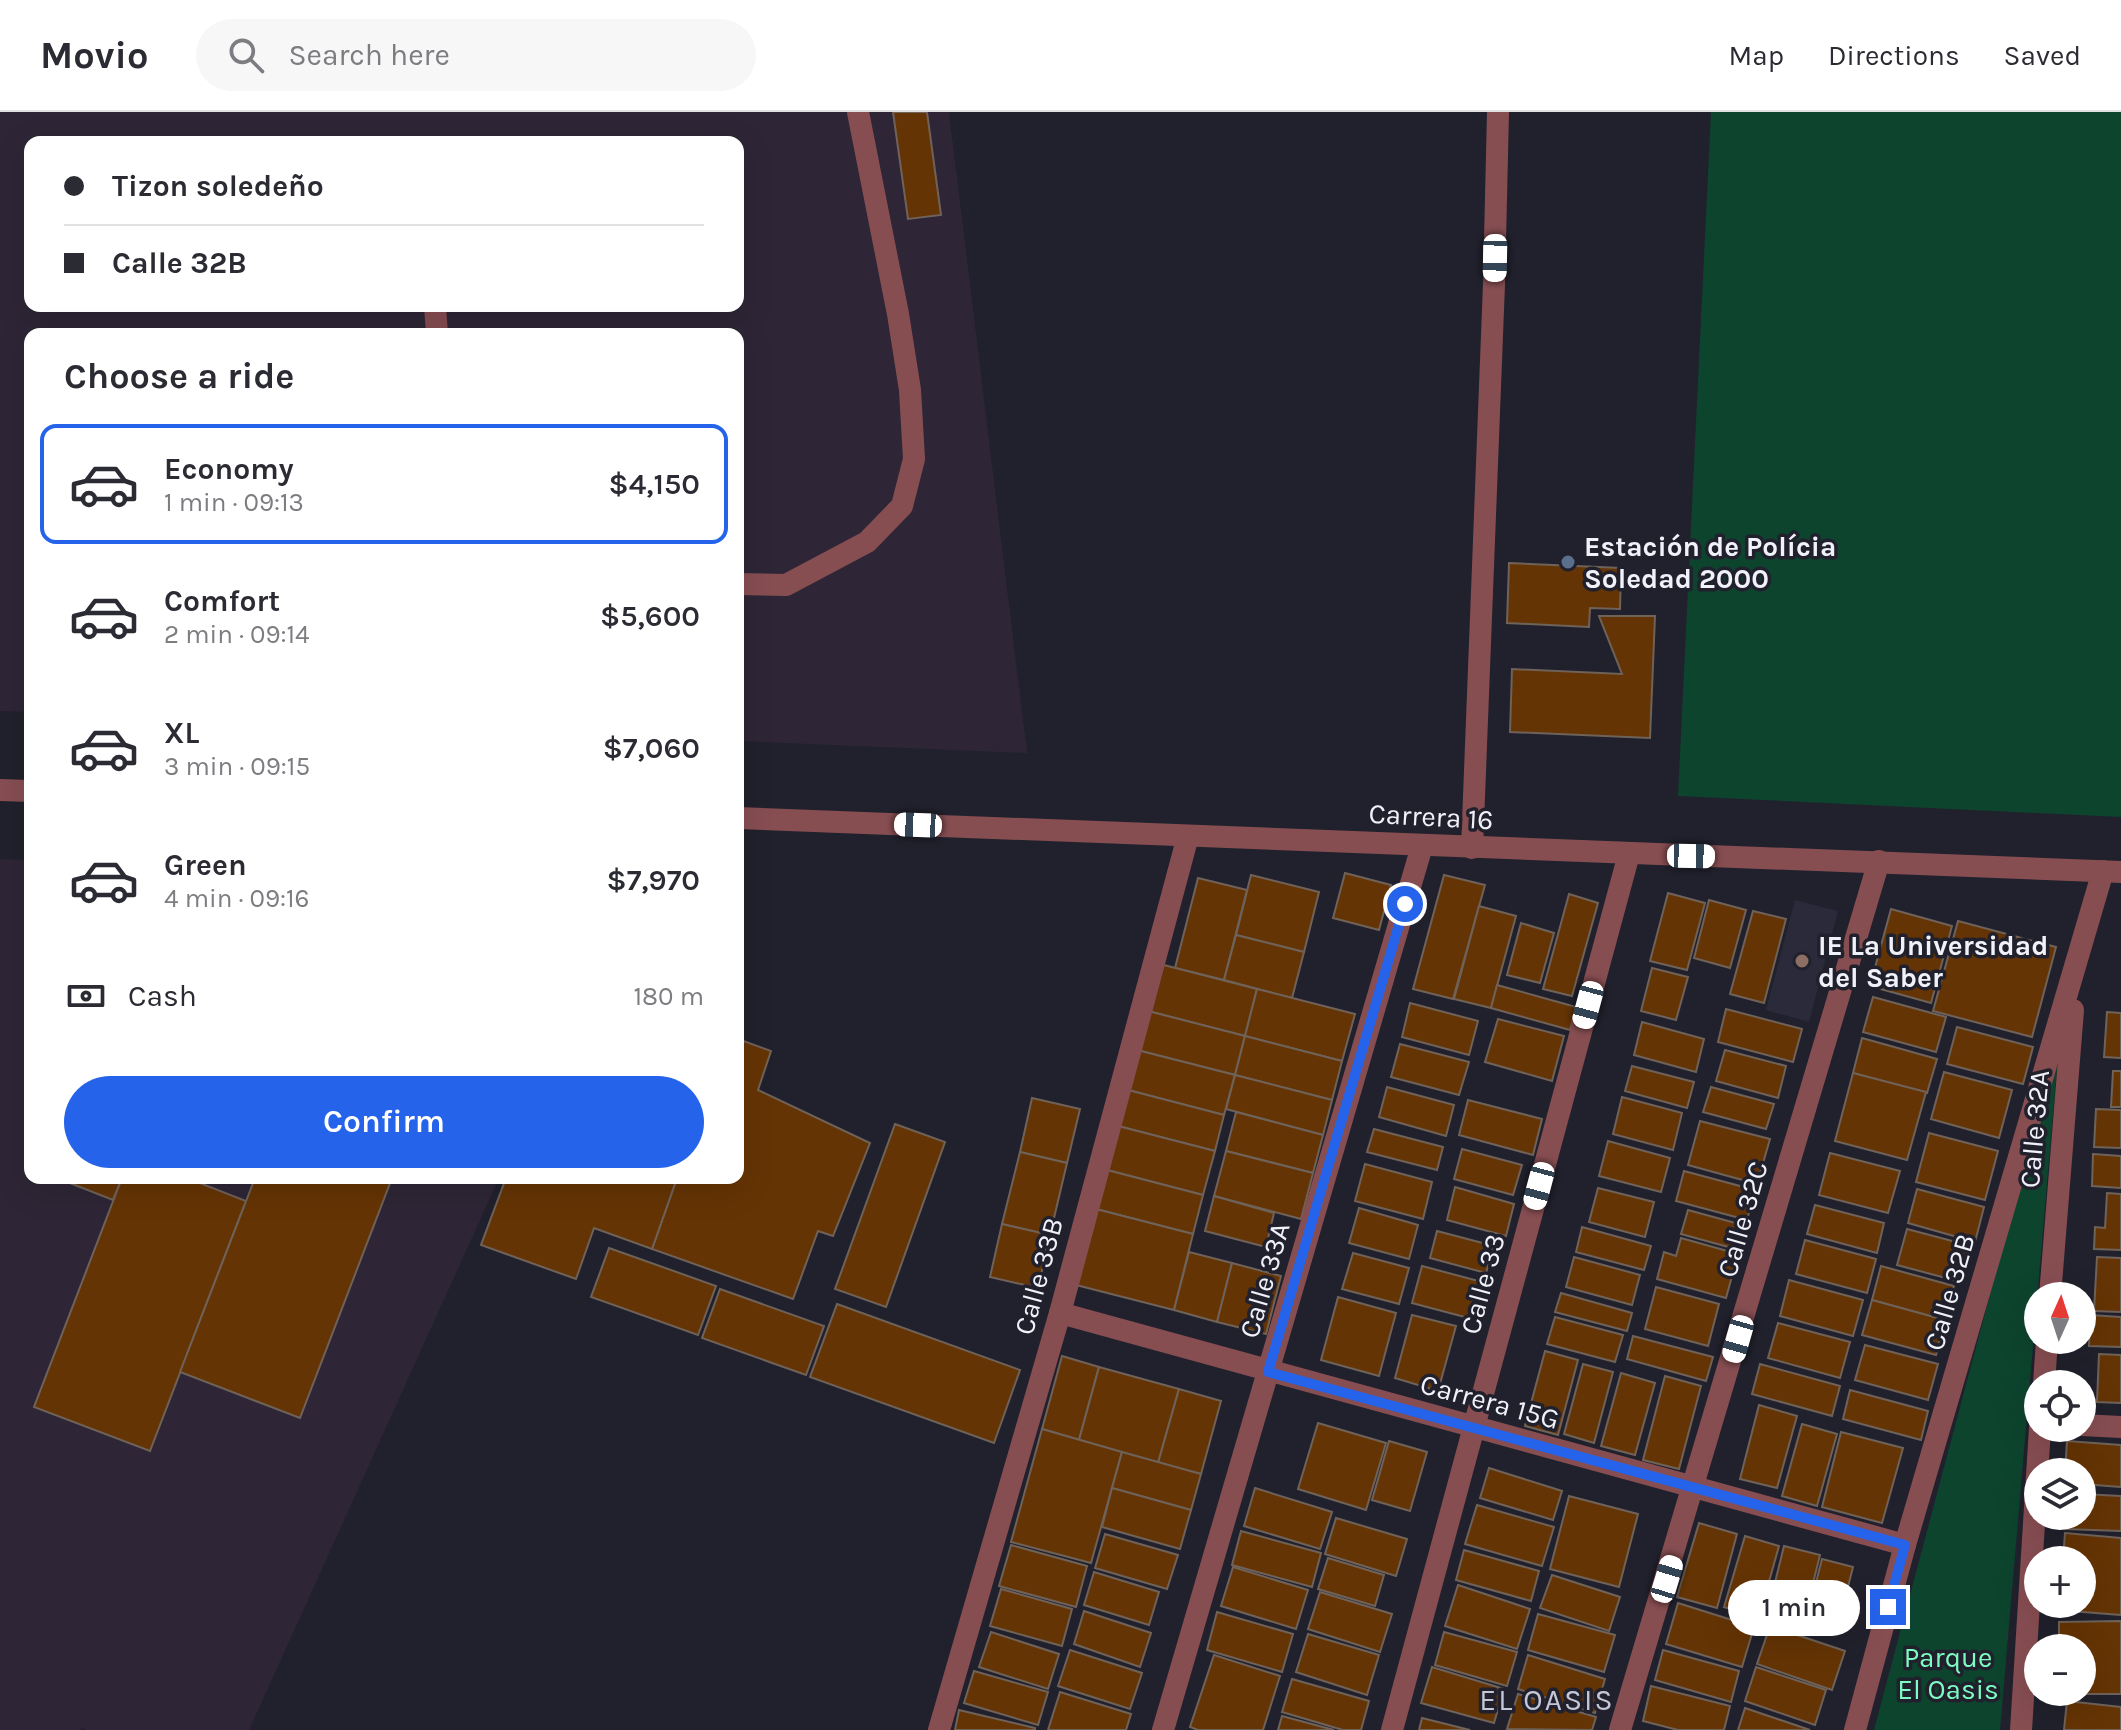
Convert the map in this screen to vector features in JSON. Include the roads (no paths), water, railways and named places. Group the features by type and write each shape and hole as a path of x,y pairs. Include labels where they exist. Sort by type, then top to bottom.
{"street":[{"path":"744,584 786,585 867,542 902,506 914,459 910,390 898,314 858,112"},
{"path":"1472,848 1498,112"},
{"path":"0,790 24,791"},
{"name":"Carrera 16","path":"744,818 2112,871"},
{"name":"Calle 33B","path":"939,1730 1060,1313 1188,836"},
{"name":"Calle 33A","path":"1163,1730 1422,846"},
{"name":"Calle 33","path":"1392,1730 1629,854"},
{"name":"Calle 32C","path":"1620,1730 1879,861"},
{"name":"Calle 32B","path":"1855,1730 1905,1545 2077,966 2112,871"},
{"name":"Calle 32A","path":"2051,1282 2077,966"},
{"name":"Carrera 15G","path":"1060,1313 1905,1545"},
{"path":"2096,1426 2121,1427"},
{"path":"2021,1730 2039,1442"}],"place":[{"name":"Estación de Polícia Soledad 2000","path":"1568,562"},
{"name":"IE La Universidad del Saber","path":"1802,961"}],"district":[{"name":"EL OASIS","path":"1547,1700"}],"park label":[{"name":"Parque El Oasis","path":"1948,1673"}]}
